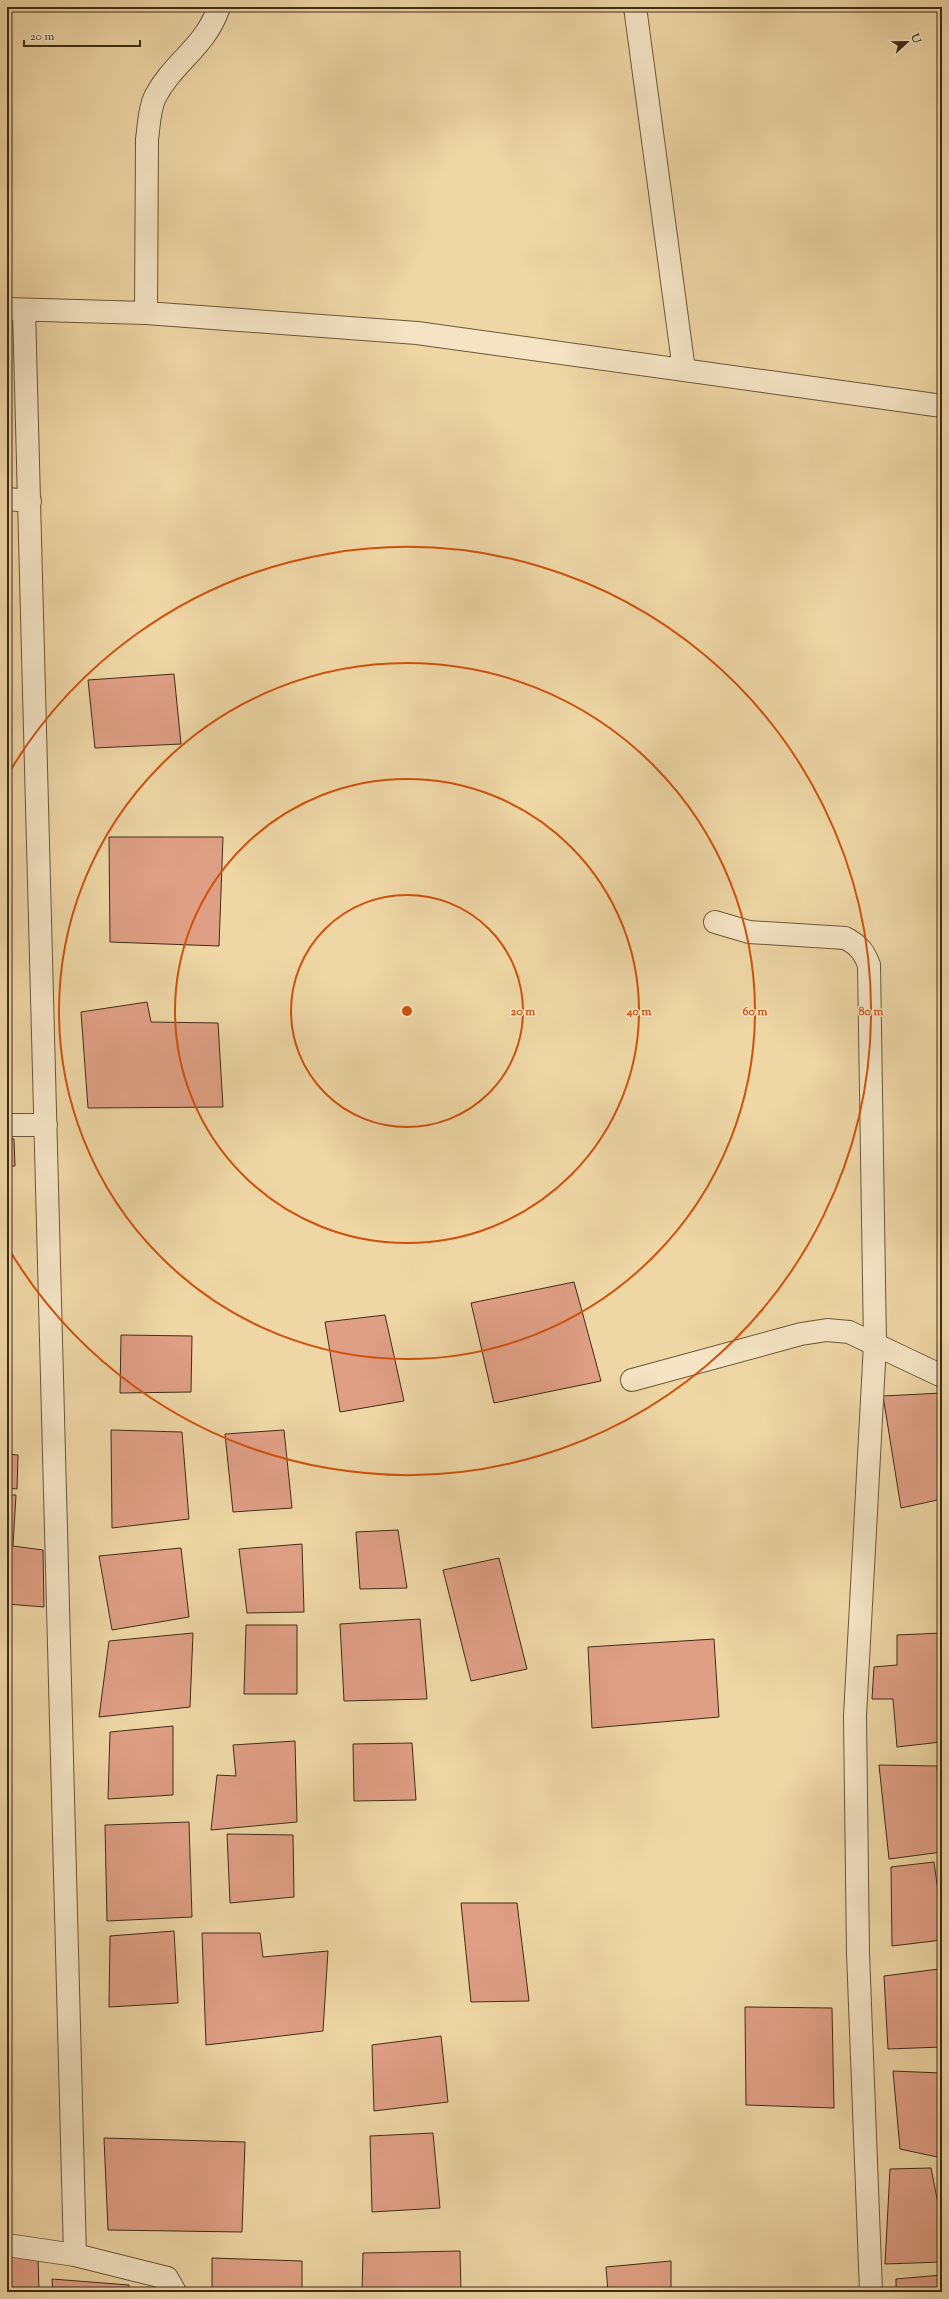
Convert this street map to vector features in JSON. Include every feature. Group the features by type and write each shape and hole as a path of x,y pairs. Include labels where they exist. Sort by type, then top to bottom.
{"street":[{"path":"146,313 147,139 154,98 167,79 193,51 212,25 219,7"},
{"path":"635,7 684,370"},
{"path":"75,2254 36,796 30,501 15,310 146,313 417,333 942,406"},
{"path":"7,499 30,501"},
{"path":"715,922 749,932 845,938 856,944 865,954 869,965 875,1344 855,1716 858,1953 871,2292"},
{"path":"7,1125 46,1125"},
{"path":"632,1380 801,1334 827,1330 850,1332 942,1376"},
{"path":"7,2245 75,2254 167,2278 174,2292"}],"building":[{"path":"174,674 181,744 95,748 88,680"},
{"path":"109,837 223,837 219,946 110,942"},
{"path":"147,1002 151,1022 218,1023 223,1107 88,1108 81,1012"},
{"path":"7,1139 14,1139 15,1166 7,1166"},
{"path":"574,1282 601,1381 494,1403 471,1303"},
{"path":"385,1315 404,1401 340,1412 325,1322"},
{"path":"121,1335 192,1336 191,1392 120,1393"},
{"path":"942,1393 942,1499 901,1508 883,1396"},
{"path":"111,1430 182,1432 189,1519 112,1528"},
{"path":"284,1430 292,1508 233,1512 225,1434"},
{"path":"7,1454 18,1455 17,1489 7,1488"},
{"path":"7,1495 16,1495 13,1546 43,1550 44,1607 7,1604"},
{"path":"398,1530 407,1588 360,1589 356,1532"},
{"path":"302,1544 304,1612 247,1613 239,1549"},
{"path":"181,1548 189,1617 112,1630 99,1556"},
{"path":"499,1558 527,1669 471,1681 443,1570"},
{"path":"420,1619 427,1699 344,1701 340,1624"},
{"path":"246,1625 297,1625 297,1694 244,1694"},
{"path":"193,1633 190,1707 99,1717 109,1641"},
{"path":"942,1633 941,1742 897,1747 893,1699 872,1699 874,1667 897,1665 897,1635"},
{"path":"714,1639 719,1717 592,1728 588,1647"},
{"path":"173,1726 173,1795 108,1799 110,1732"},
{"path":"295,1741 297,1822 211,1830 217,1775 236,1776 233,1745"},
{"path":"412,1743 416,1800 354,1801 353,1744"},
{"path":"879,1765 937,1766 942,1810 942,1852 889,1859"},
{"path":"189,1822 192,1917 107,1921 105,1825"},
{"path":"227,1834 293,1835 294,1897 230,1903"},
{"path":"934,1862 942,1921 942,1940 892,1946 891,1867"},
{"path":"461,1903 517,1903 529,2001 471,2002"},
{"path":"174,1931 178,2003 109,2007 110,1936"},
{"path":"202,1933 260,1933 263,1957 328,1951 323,2031 206,2045"},
{"path":"939,1969 942,1985 942,2047 888,2049 884,1976"},
{"path":"745,2007 832,2008 834,2108 746,2105"},
{"path":"441,2036 448,2102 374,2111 372,2045"},
{"path":"893,2071 941,2073 942,2158 900,2149"},
{"path":"433,2133 440,2208 372,2212 370,2136"},
{"path":"104,2138 245,2142 242,2232 108,2230"},
{"path":"931,2168 942,2224 942,2262 885,2264 890,2169"},
{"path":"460,2251 461,2292 362,2292 363,2253"},
{"path":"7,2257 38,2257 39,2292 7,2292"},
{"path":"212,2258 302,2261 302,2292 212,2292"},
{"path":"671,2261 671,2292 608,2292 606,2267"},
{"path":"942,2275 942,2292 896,2292 896,2279"},
{"path":"52,2279 129,2285 130,2292 53,2292"}]}
